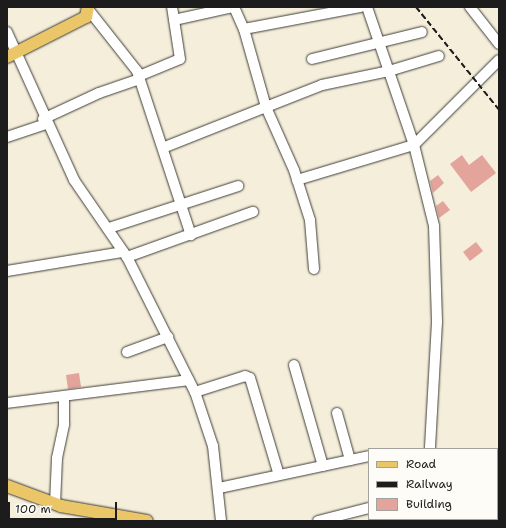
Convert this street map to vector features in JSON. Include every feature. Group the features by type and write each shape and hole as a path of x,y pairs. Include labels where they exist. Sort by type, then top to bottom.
{"main road":[{"path":"12,55 86,17 88,8"},
{"path":"7,486 55,504 147,521"}],"street":[{"path":"7,137 45,122 99,93 180,59 172,7"},
{"path":"174,20 234,7 244,29 266,107 297,180 310,220 314,269"},
{"path":"244,29 360,7"},
{"path":"367,7 414,145 434,226 437,322 430,448"},
{"path":"470,7 499,44"},
{"path":"88,8 140,77 165,147 191,235"},
{"path":"7,32 12,55 74,180 109,228 125,255 168,336 195,392 213,446 219,488 221,521"},
{"path":"312,60 381,45 422,32"},
{"path":"165,147 322,86 389,71 439,56"},
{"path":"297,180 414,145 499,60"},
{"path":"109,228 238,186"},
{"path":"7,271 125,255 191,235 254,212"},
{"path":"127,352 168,336"},
{"path":"294,365 323,466"},
{"path":"195,392 245,376 250,378 279,475"},
{"path":"7,403 64,398 189,380"},
{"path":"55,504 56,471 65,418 64,398"},
{"path":"337,413 350,460"},
{"path":"219,488 368,456"},
{"path":"318,521 368,508"}],"building":[{"path":"462,155 469,165 482,155 496,173 471,192 450,164"},
{"path":"438,175 444,183 433,193 430,181"},
{"path":"443,201 450,210 439,218 436,206"},
{"path":"476,242 483,251 470,261 463,252"},
{"path":"79,373 81,387 68,389 66,375"}],"railway":[{"path":"416,7 499,110"}]}
